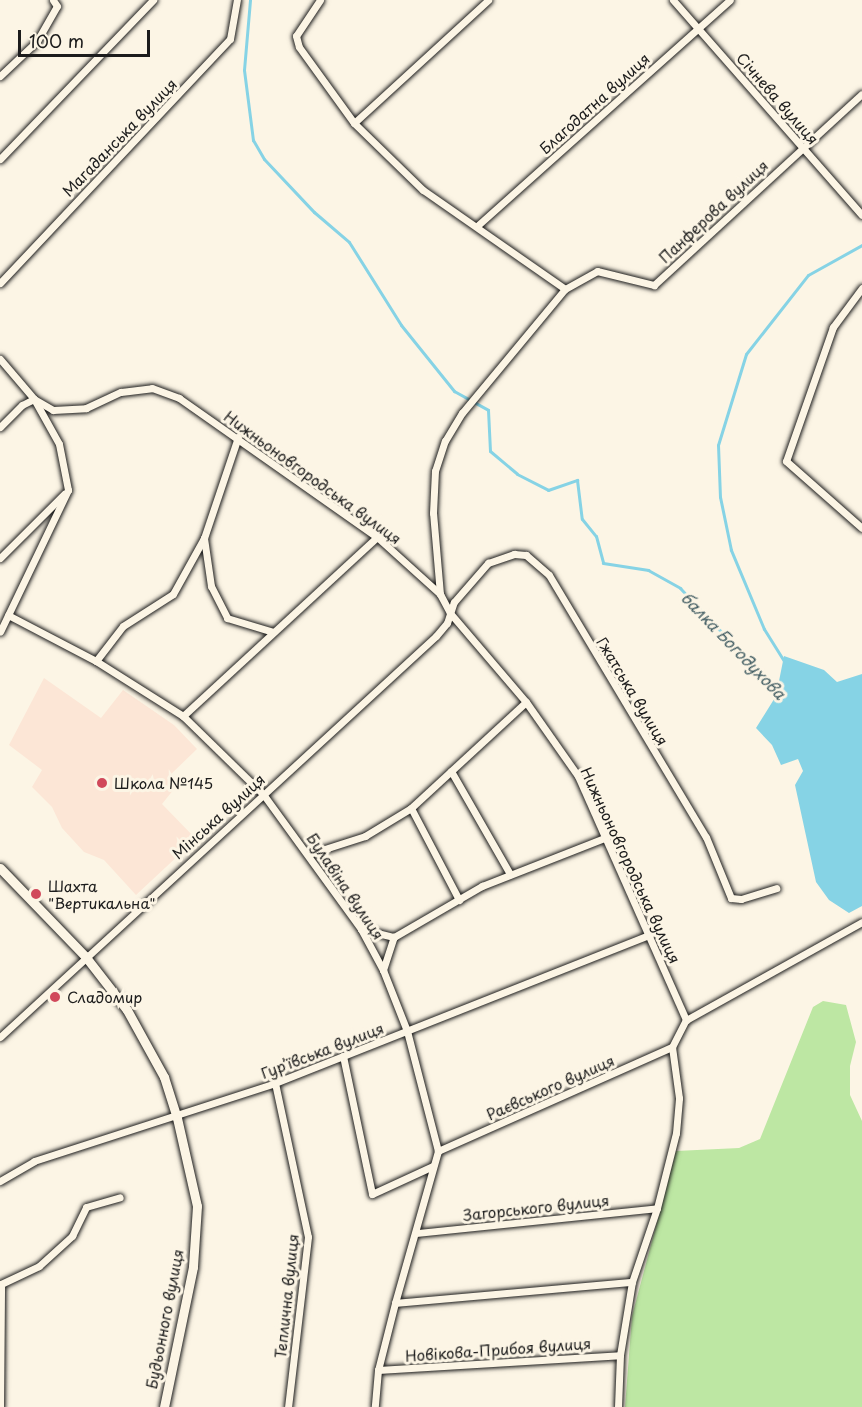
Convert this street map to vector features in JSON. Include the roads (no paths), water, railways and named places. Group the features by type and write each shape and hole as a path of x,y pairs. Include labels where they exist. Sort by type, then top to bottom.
{"main road":[{"name":"Будьонного вулиця","path":"0,868 85,956 148,1044 177,1118 197,1206 193,1267 164,1407"}],"street":[{"path":"0,159 153,0"},
{"name":"Магаданська вулиця","path":"0,283 230,39 237,0"},
{"path":"320,0 296,36 299,47 354,123 423,190 565,289 462,413 445,441 435,471 433,513 440,594"},
{"path":"354,123 488,0"},
{"name":"Січнева вулиця","path":"673,0 862,215"},
{"name":"Благодатна вулиця","path":"477,226 730,0"},
{"path":"0,76 38,41 55,3"},
{"name":"Панферова вулиця","path":"565,289 597,271 654,285 862,94"},
{"path":"862,288 833,327 786,461 862,528"},
{"path":"0,359 34,399 59,444 68,490 0,632"},
{"name":"Нижньоновгородська вулиця","path":"34,399 53,410 86,408 121,392 152,388 180,398 377,537 440,594 450,613 526,702 578,777 651,934 686,1020"},
{"path":"0,427 22,405 34,399"},
{"path":"96,661 123,626 173,594 204,538 238,437"},
{"path":"0,558 68,490"},
{"path":"183,716 377,537"},
{"path":"204,538 211,586 227,618 273,632"},
{"name":"Гжатська вулиця","path":"450,613 454,602 488,563 514,554 535,560 549,575 706,837 731,898 741,900 776,888"},
{"name":"Мінська вулиця","path":"0,1037 85,956 436,636 450,613"},
{"name":"Булавіна вулиця","path":"8,615 96,661 183,716 263,794 362,929 383,970 407,1031 438,1151"},
{"path":"309,854 365,836 411,808 526,702"},
{"path":"452,771 510,874"},
{"path":"411,808 459,900"},
{"path":"383,970 394,937 510,874 607,837"},
{"path":"618,1407 620,1355 632,1282 657,1208 676,1133 679,1098 672,1047 686,1020 862,922"},
{"path":"362,929 394,937"},
{"name":"Гур’ївська вулиця","path":"0,1181 34,1161 177,1118 275,1083 651,934"},
{"name":"Раєвського вулиця","path":"438,1151 672,1047"},
{"path":"343,1056 372,1194 433,1166"},
{"name":"Теплична вулиця","path":"275,1083 308,1237 288,1407"},
{"path":"375,1407 378,1370 438,1151"},
{"path":"0,1407 1,1284 39,1266 72,1236 86,1207 120,1197"},
{"name":"Загорського вулиця","path":"417,1233 657,1208"},
{"path":"395,1303 632,1282"},
{"name":"Новікова-Прибоя вулиця","path":"378,1370 620,1355"}],"water":[{"path":"784,656 824,670 837,682 862,674 862,906 849,913 829,900 816,882 795,785 803,771 798,759 781,765 772,745 756,728 776,696"}],"waterway":[{"name":"балка Богодухова","path":"250,0 244,70 253,140 264,159 314,212 349,242 401,325 454,391 488,410 490,451 517,474 548,490 577,480 582,519 596,536 603,563 648,570 680,588 779,693"},
{"path":"784,661 764,629 731,550 720,497 718,445 746,354 808,275 862,245"}],"place":[{"name":"Школа №145","path":"102,783"},
{"name":"Шахта \"Вертикальна\"","path":"36,894"},
{"name":"Сладомир","path":"55,997"}]}
